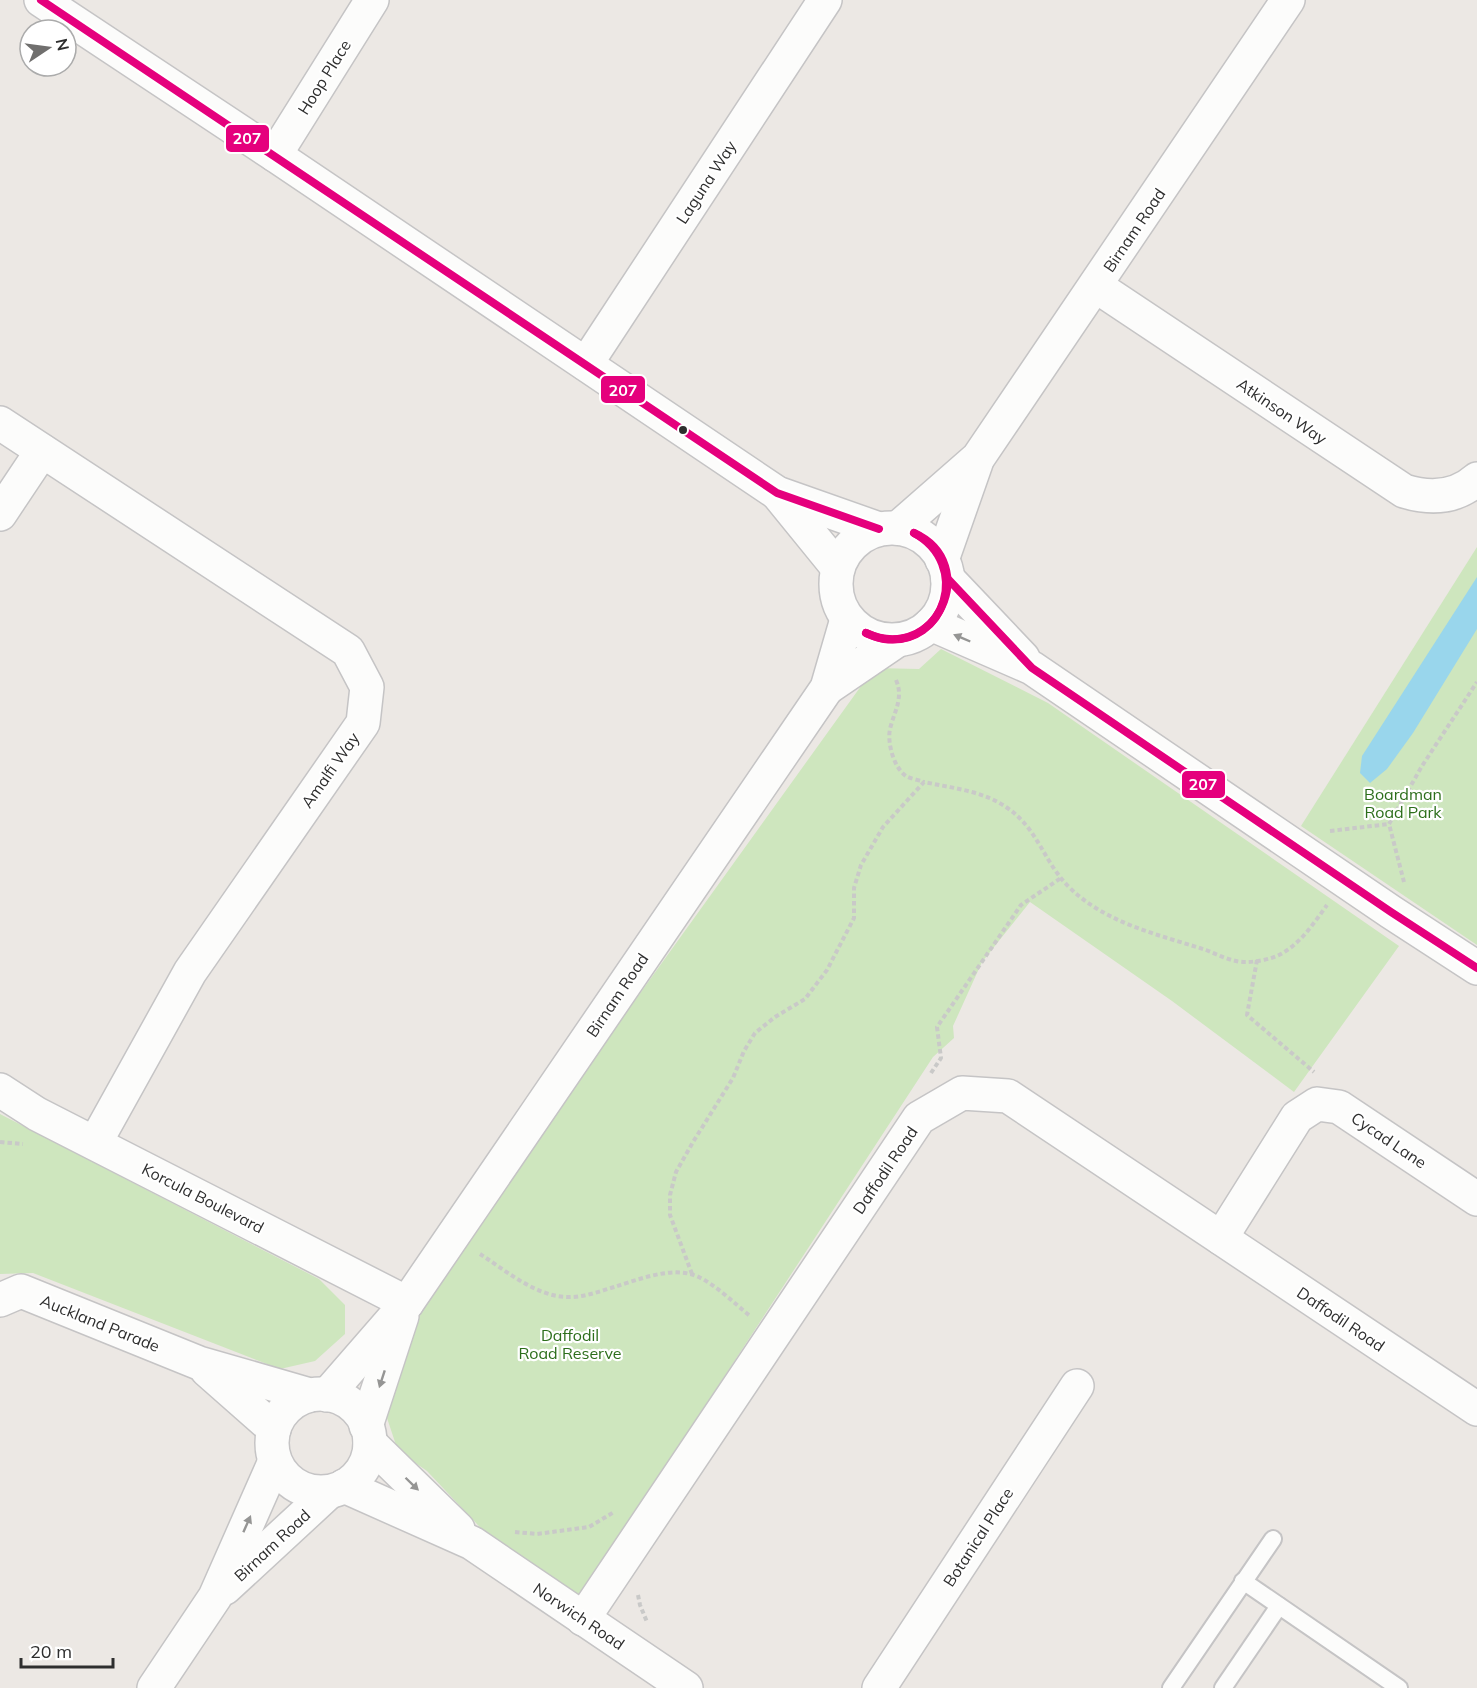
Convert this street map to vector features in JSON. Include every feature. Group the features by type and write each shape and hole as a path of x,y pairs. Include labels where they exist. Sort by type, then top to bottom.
{"street":[{"path":"41,0 275,154 777,492 889,529 916,534 931,545 945,569 1032,668"},
{"name":"Hoop Place","path":"275,154 372,0"},
{"name":"Laguna Way","path":"586,364 825,0"},
{"name":"Birnam Road","path":"889,529 978,458 1288,0"},
{"name":"Atkinson Way","path":"1096,286 1404,491 1417,495 1442,496 1470,485 1477,478"},
{"name":"Amalfi Way","path":"0,423 348,651 367,687 363,723 190,972 95,1143"},
{"path":"0,514 42,451"},
{"name":"Birnam Road","path":"945,569 978,458"},
{"path":"777,492 838,568"},
{"path":"889,529 865,535 853,543 838,568 836,585 839,603 848,619 861,631 878,639 896,640 915,635 931,624 944,603 945,569"},
{"name":"Birnam Road","path":"337,1489 315,1492 297,1486 281,1473 275,1461 272,1445 274,1429 279,1417 287,1407 298,1400 318,1395 407,1303 827,688 848,619"},
{"path":"931,624 1032,668 1477,968"},
{"name":"Birnam Road","path":"827,688 896,640"},
{"name":"Korcula Boulevard","path":"0,1090 37,1114 407,1303"},
{"name":"Daffodil Road","path":"584,1619 920,1118 962,1093 1008,1096 1477,1410"},
{"path":"1221,1238 1298,1117 1317,1104 1325,1105"},
{"name":"Cycad Lane","path":"1325,1105 1339,1107 1477,1199"},
{"name":"Auckland Parade","path":"0,1300 21,1292 199,1362 318,1395"},
{"name":"Birnam Road","path":"215,1597 337,1489 355,1479 363,1468 368,1456 368,1434 407,1303"},
{"name":"Auckland Parade","path":"199,1362 274,1429"},
{"name":"Botanical Place","path":"879,1688 1077,1386"},
{"path":"318,1395 340,1398 351,1405 360,1414 368,1434"},
{"name":"Norwich Road","path":"368,1434 472,1543 686,1688"},
{"name":"Birnam Road","path":"154,1688 215,1597 275,1461"},
{"name":"Norwich Road","path":"337,1489 472,1543"}],"lane":[{"path":"1171,1688 1273,1539"},
{"path":"1243,1581 1399,1688"},
{"path":"1223,1688 1279,1606"}],"path":[{"path":"893,674 900,689 900,698 889,732 893,757 898,768 906,776 985,795 1006,807 1024,821 1036,836 1050,866 1072,890 1100,910 1148,932 1238,962 1280,955 1308,932 1331,899"},
{"path":"1391,912 1406,889 1389,824 1422,766 1477,682"},
{"path":"692,1274 670,1215 669,1195 676,1172 733,1078 744,1051 755,1033 775,1017 806,999 827,970 854,918 854,888 861,865 883,827 924,782"},
{"path":"1305,853 1321,832 1389,824"},
{"path":"1257,960 1247,1015 1321,1078 1325,1105"},
{"path":"452,1236 524,1282 551,1295 585,1296 665,1274 692,1274 754,1318"},
{"path":"504,1529 537,1534 589,1527 613,1513 619,1504"}],"green space":[{"name":"Boardman Road Park","path":"1477,547 1477,945 1301,826"},
{"name":"Daffodil Road Reserve","path":"941,649 1048,703 1399,946 1294,1092 1172,1001 1030,902 982,962 953,1026 954,1038 933,1057 579,1599 493,1541 427,1471 398,1451 387,1418 414,1317 446,1263 874,668 919,669"},
{"path":"0,1114 319,1279 345,1305 345,1334 315,1361 280,1369 33,1273 0,1274"}],"water":[{"path":"1477,577 1477,629 1413,733 1387,769 1370,783 1360,773 1362,756"}],"transit line":[{"name":"207","path":"41,0 777,493 879,529"},
{"name":"207","path":"866,633 884,639 905,638 923,630 936,617 944,601 946,582 942,564 932,547 914,533"},
{"name":"207","path":"866,633 891,639 913,635 930,624 942,607 947,587 945,566 934,548 914,533"},
{"name":"207","path":"948,579 1032,668 1477,968"}]}
